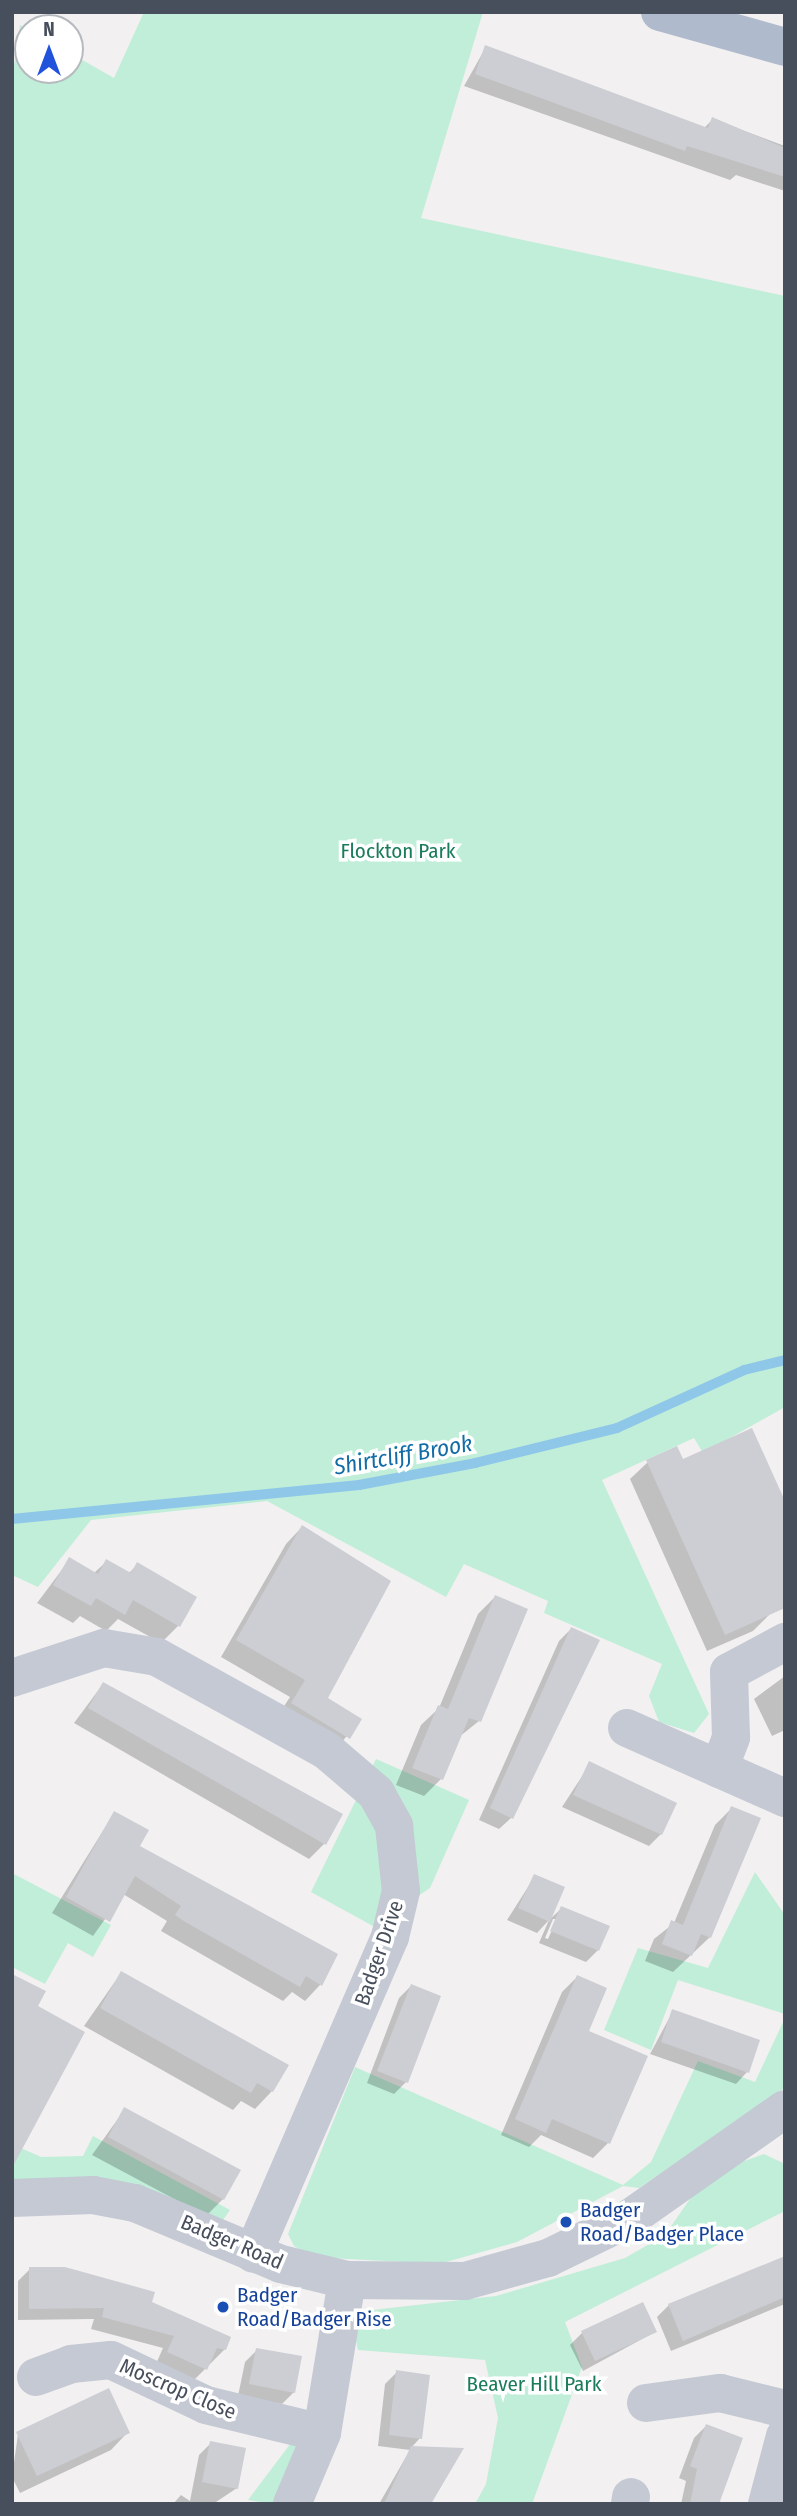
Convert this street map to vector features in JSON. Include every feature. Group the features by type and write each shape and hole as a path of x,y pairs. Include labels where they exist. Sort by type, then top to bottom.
{"main road":[{"path":"660,12 785,47"}],"street":[{"path":"719,1769 731,1737 729,1672 785,1642"},
{"name":"Badger Drive","path":"12,1678 104,1648 157,1657 327,1751 376,1793 394,1826 401,1891 390,1937 253,2254"},
{"path":"627,1728 785,1798"},
{"name":"Badger Road","path":"12,2198 93,2195 135,2203 253,2254 346,2280 465,2281 548,2258 629,2218 781,2119"},
{"path":"292,2504 322,2433 346,2280"},
{"name":"Moscrop Close","path":"36,2376 111,2360 206,2405 322,2433"},
{"path":"646,2403 720,2393 785,2409"},
{"path":"767,2504 785,2436"}],"green space":[{"name":"Flockton Park","path":"144,12 483,12 421,218 785,296 785,1407 703,1453 694,1438 602,1480 709,1714 694,1733 659,1722 649,1696 662,1664 544,1613 548,1601 464,1564 446,1597 267,1501 91,1520 38,1587 12,1575 12,79 14,66 14,84 84,84 84,61 114,78"},
{"path":"376,1759 469,1800 430,1888 373,1926 311,1892"},
{"path":"755,1872 785,1915 785,2014 678,1980 651,2050 604,2030 638,1948 708,1968"},
{"path":"12,1873 111,1925 93,1957 68,1943 45,1984 12,1967"},
{"path":"785,2018 785,2087 639,2188 623,2186 517,2242 439,2264 312,2257 294,2246 288,2234 355,2067 623,2185 651,2162 698,2061 755,2082"},
{"path":"93,2136 230,2210 223,2220 12,2182 12,2144 41,2157 83,2156"},
{"name":"Beaver Hill Park","path":"764,2154 785,2164 785,2211 565,2322 582,2367 532,2504 475,2504 486,2484 498,2418 485,2360 358,2350 353,2328 363,2311 496,2296 625,2258 665,2235 692,2196 736,2164"},
{"path":"294,2439 299,2460 274,2504 248,2500"}],"building":[{"path":"485,45 708,128 712,117 785,148 785,177 687,146 685,151 475,74"},
{"path":"752,1428 785,1501 785,1608 725,1635 646,1460 677,1446 683,1459"},
{"path":"302,1525 391,1581 328,1698 362,1719 350,1739 291,1703 305,1680 236,1640"},
{"path":"69,1557 98,1574 106,1559 131,1573 137,1562 197,1597 180,1627 133,1600 125,1615 96,1598 91,1606 53,1585"},
{"path":"495,1595 528,1609 481,1722 469,1718 443,1780 412,1768 438,1705 448,1709"},
{"path":"571,1627 600,1640 513,1819 490,1808"},
{"path":"103,1682 343,1814 326,1845 88,1708"},
{"path":"589,1761 677,1803 662,1835 573,1795"},
{"path":"731,1806 761,1818 711,1938 701,1934 692,1956 662,1944 671,1920 683,1925"},
{"path":"114,1811 149,1830 140,1846 338,1954 322,1986 306,1976 300,1987 187,1923 175,1915 181,1906 135,1876 110,1922 66,1897"},
{"path":"534,1874 565,1887 550,1922 518,1908"},
{"path":"561,1906 610,1926 599,1951 550,1931"},
{"path":"121,1971 289,2065 273,2092 257,2083 251,2093 100,2008"},
{"path":"12,1974 46,1991 38,2006 85,2032 12,2168"},
{"path":"577,1975 607,1988 589,2031 648,2056 610,2144 552,2119 546,2133 515,2119"},
{"path":"411,1984 441,1996 408,2083 377,2071"},
{"path":"672,2009 760,2040 749,2073 661,2042"},
{"path":"124,2107 241,2170 224,2200 108,2137"},
{"path":"785,2256 785,2297 683,2341 668,2304"},
{"path":"29,2267 65,2267 155,2292 152,2302 231,2337 226,2350 217,2348 207,2370 167,2352 174,2336 102,2317 104,2308 29,2309"},
{"path":"643,2302 657,2332 595,2361 581,2331"},
{"path":"256,2348 302,2356 295,2393 249,2384"},
{"path":"396,2370 430,2375 422,2439 389,2435"},
{"path":"109,2388 130,2433 37,2476 16,2432"},
{"path":"706,2424 743,2438 719,2504 690,2504 697,2469 690,2466"},
{"path":"210,2441 246,2448 238,2489 202,2482"},
{"path":"411,2446 464,2448 431,2504 384,2504"}],"waterway":[{"name":"Shirtcliff Brook","path":"12,1519 359,1485 475,1463 617,1428 744,1370 785,1360"}],"place":[{"name":"Badger Road/Badger Place","path":"566,2222"},
{"name":"Badger Road/Badger Rise","path":"223,2307"}]}
